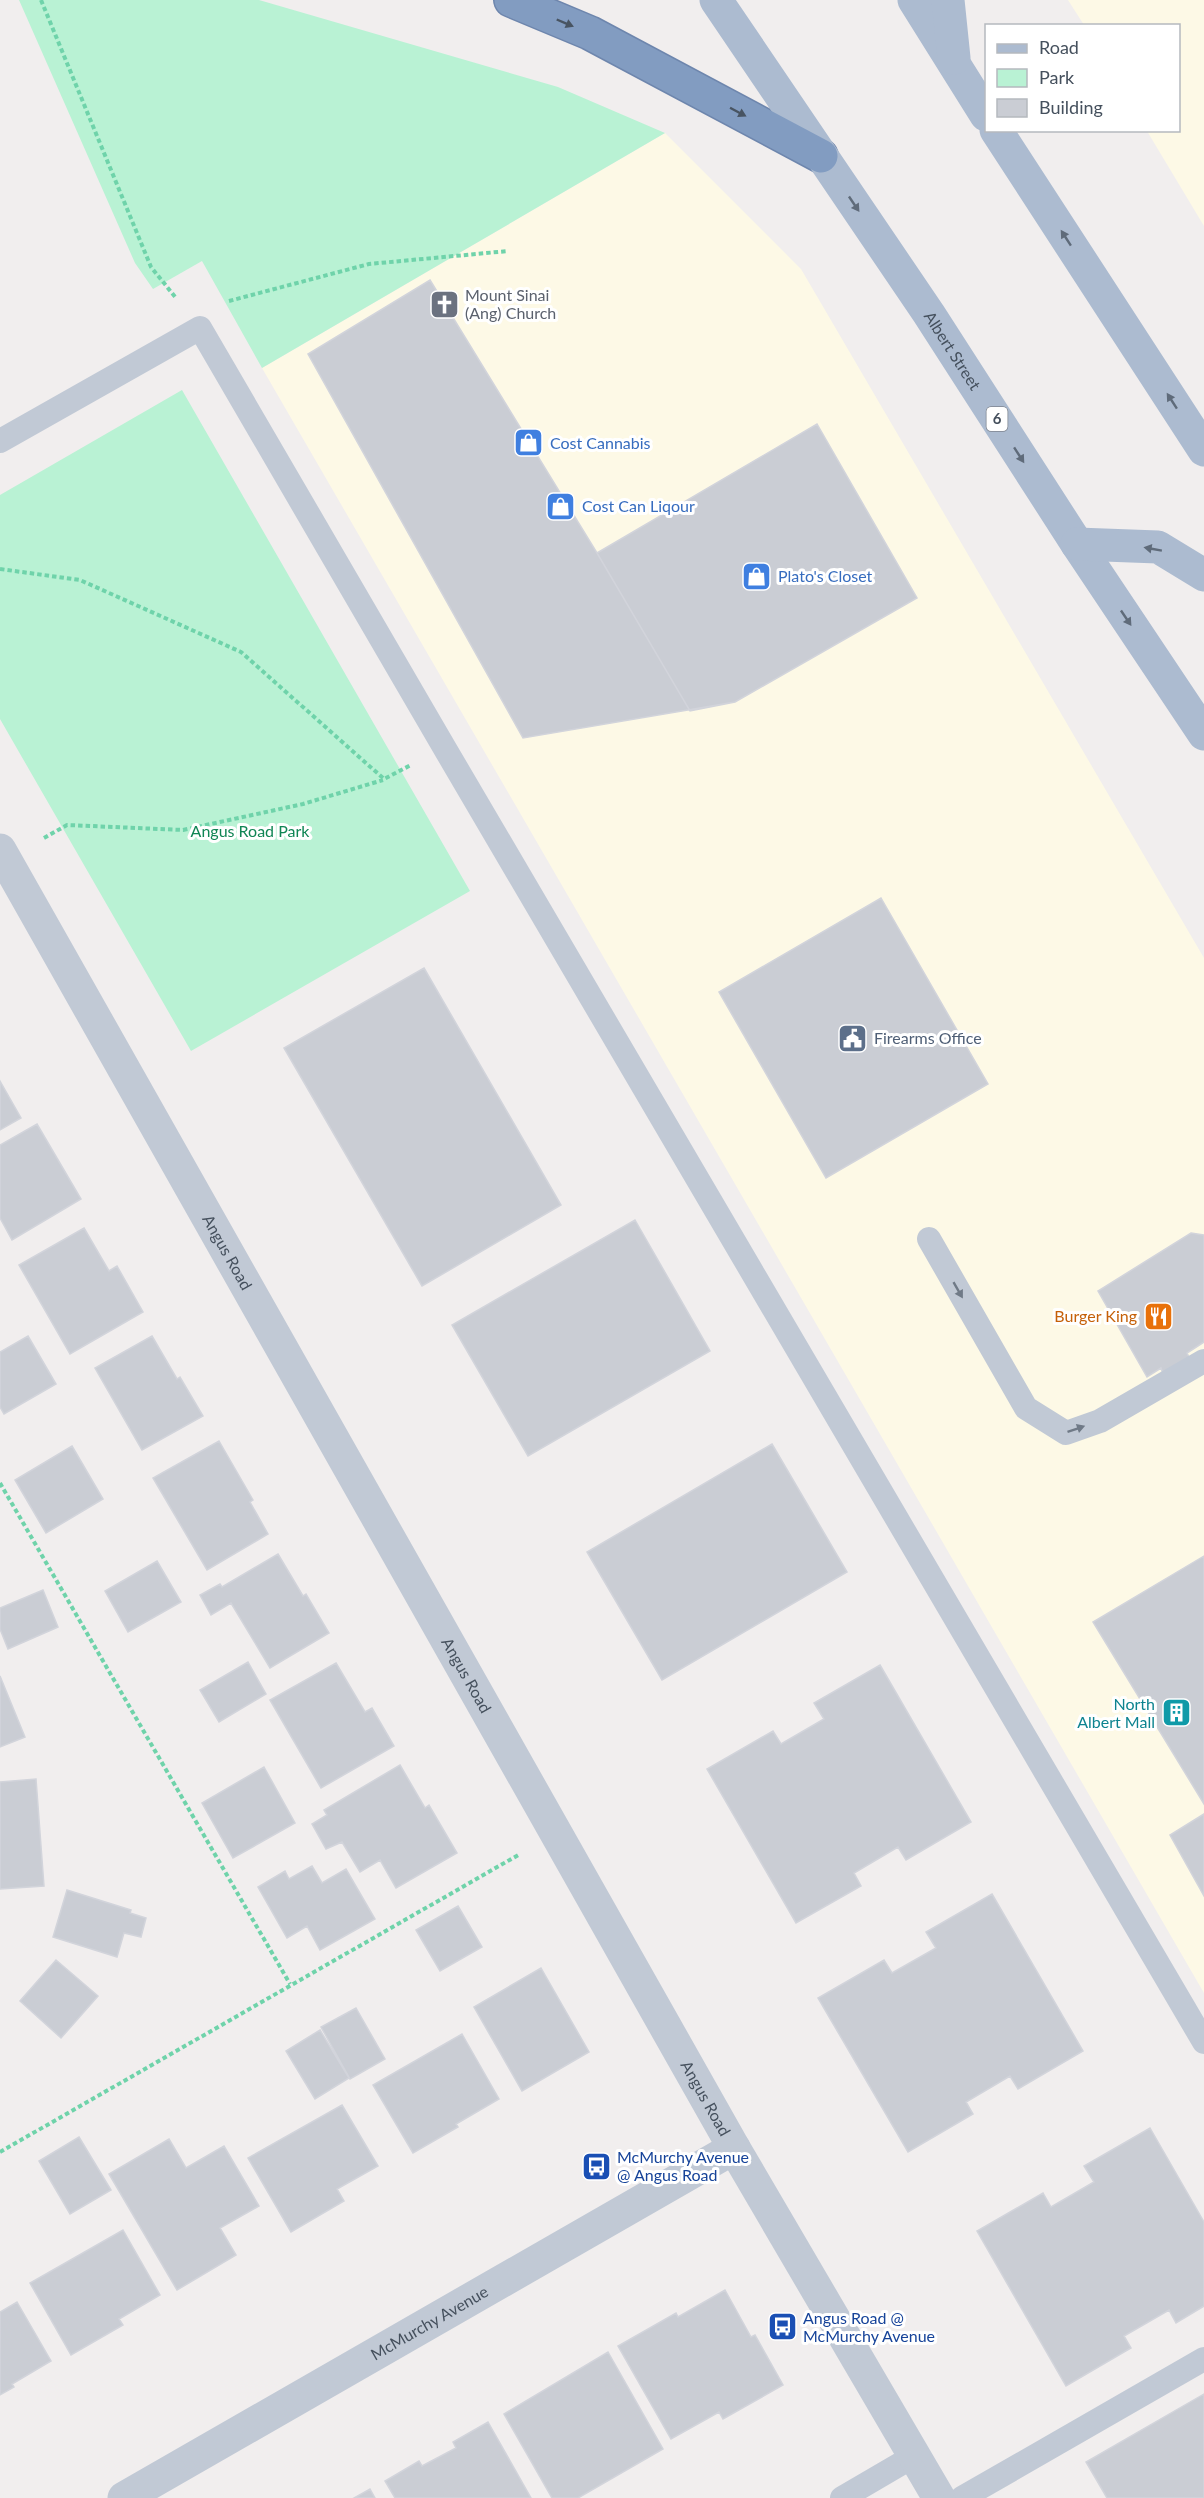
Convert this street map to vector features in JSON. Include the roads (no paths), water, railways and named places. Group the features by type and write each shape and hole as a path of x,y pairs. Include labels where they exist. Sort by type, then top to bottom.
{"highway":[{"path":"511,0 590,33 821,156"}],"main road":[{"name":"Albert Street","path":"716,0 929,314 1077,544 1204,734"},
{"path":"914,0 985,112"},
{"path":"948,0 955,65"},
{"path":"997,132 1204,450"},
{"path":"1077,544 1158,547 1204,575"}],"street":[{"name":"Angus Road","path":"3,855 734,2148 939,2498"},
{"name":"McMurchy Avenue","path":"124,2498 734,2148"}],"lane":[{"path":"0,441 200,327 1204,2043"},
{"path":"928,1239 1026,1408 1066,1433 1100,1421 1204,1361"},
{"path":"962,2498 1204,2359"},
{"path":"842,2498 914,2456"}],"place":[{"name":"Mount Sinai (Ang) Church","path":"444,304"},
{"name":"Cost Cannabis","path":"529,443"},
{"name":"Cost Can Liqour","path":"561,506"},
{"name":"Plato's Closet","path":"757,576"},
{"name":"Firearms Office","path":"853,1038"},
{"name":"Burger King","path":"1158,1316"},
{"name":"North Albert Mall","path":"1176,1713"},
{"name":"McMurchy Avenue @ Angus Road","path":"596,2166"},
{"name":"Angus Road @ McMurchy Avenue","path":"782,2327"}],"park label":[{"name":"Angus Road Park","path":"250,831"}]}
